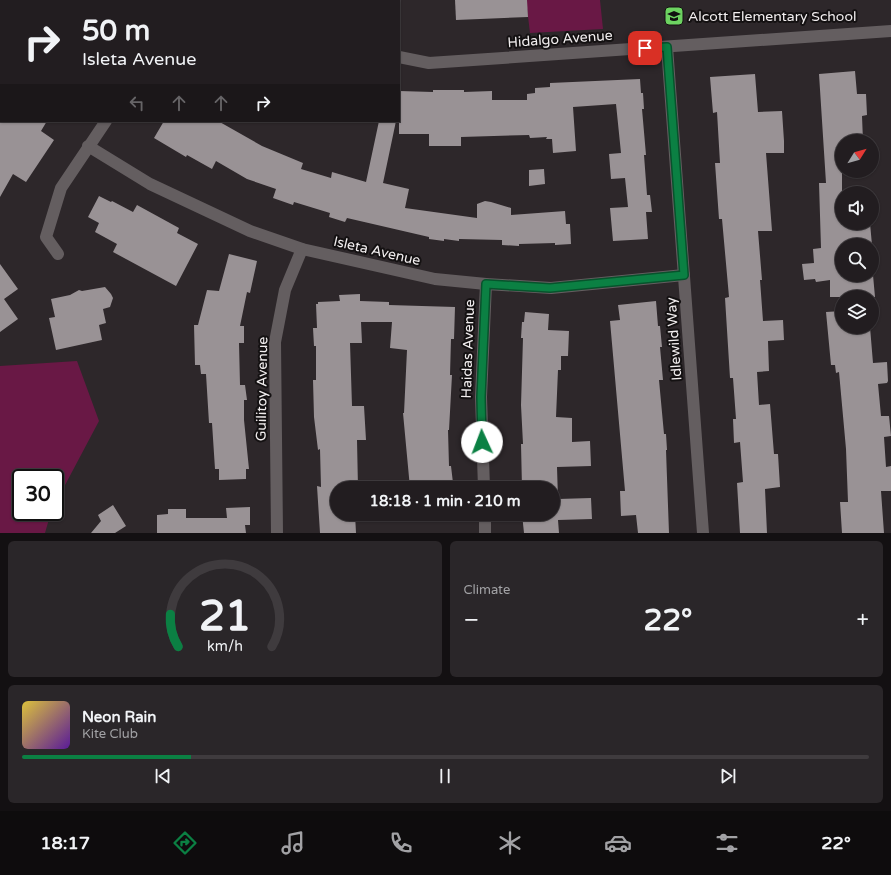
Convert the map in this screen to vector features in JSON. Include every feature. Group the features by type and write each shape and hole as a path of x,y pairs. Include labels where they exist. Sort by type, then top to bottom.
{"street":[{"path":"891,31 891,38"},
{"name":"Hidalgo Avenue","path":"400,57 429,63 891,31"},
{"name":"Idlewild Way","path":"667,47 703,533"},
{"path":"58,254 46,237 60,188 105,122"},
{"name":"Isleta Avenue","path":"88,146 150,184 250,231 302,249 435,279 550,288 684,275"},
{"name":"Guilitoy Avenue","path":"278,533 275,342 285,290 302,249"},
{"name":"Haidas Avenue","path":"484,481 481,397 486,284"},
{"path":"485,521 485,533"}],"shaded area":[{"path":"526,0 600,0 603,29 530,33"},
{"path":"77,361 99,421 64,487 64,469 12,469 12,521 48,521 45,533 0,533 0,366"}],"building":[{"path":"455,0 527,0 528,17 456,20"},
{"path":"855,71 857,94 866,94 867,115 862,116 863,134 835,134 835,178 842,178 842,186 835,186 835,230 871,230 871,238 835,238 835,282 874,282 874,290 835,290 835,297 830,297 830,280 816,282 815,279 804,280 802,264 814,263 813,249 821,248 819,183 826,183 819,74"},
{"path":"755,74 758,112 782,111 784,141 784,153 766,153 772,231 758,231 762,280 760,280 763,321 783,320 784,340 768,341 769,371 757,372 759,405 770,404 774,454 778,454 780,487 765,489 767,533 740,533 737,483 743,482 740,442 734,443 733,419 736,419 733,378 730,378 725,298 729,297 722,219 719,219 715,163 720,163 717,112 713,113 710,77"},
{"path":"640,79 644,109 642,109 646,155 644,155 647,195 650,195 652,212 646,212 648,239 613,241 610,208 628,207 625,178 611,179 609,154 621,153 616,104 573,107 576,151 553,153 552,139 546,139 547,137 530,138 529,135 461,137 461,146 429,146 429,134 399,134 400,91 492,91 492,100 527,100 527,94 535,93 535,88 550,87 550,83"},
{"path":"0,122 46,122 41,131 54,140 26,182 13,174 0,197"},
{"path":"163,122 220,122 262,146 303,163 301,169 331,178 332,172 366,182 379,122 396,122 383,183 409,189 405,208 477,218 477,204 485,201 511,208 511,215 565,211 566,224 570,224 571,244 519,244 519,246 502,245 502,240 459,239 459,241 444,239 444,241 429,239 429,237 347,218 345,222 329,217 330,213 294,202 293,205 273,198 276,189 247,179 216,161 212,169 187,155 186,157 154,138"},
{"path":"544,169 545,184 529,186 529,170"},
{"path":"99,196 133,212 137,205 179,228 177,233 198,244 176,286 113,252 117,244 95,232 99,223 88,217"},
{"path":"229,254 257,261 250,293 247,292 240,326 244,326 244,343 239,343 240,385 245,385 247,400 244,400 244,420 249,469 246,469 246,479 219,480 219,469 215,469 212,423 209,423 206,374 201,374 200,365 195,365 194,325 198,325 207,290 219,291"},
{"path":"0,264 18,289 4,299 18,319 0,332"},
{"path":"105,287 113,298 110,307 103,309 106,323 99,325 102,340 56,350 49,318 55,317 51,299 70,295 79,290 82,291"},
{"path":"360,294 360,301 389,302 389,305 455,307 454,339 451,339 450,375 452,375 448,430 449,466 451,466 453,481 409,481 403,413 407,350 390,348 392,322 361,322 362,343 350,343 352,406 364,406 366,440 357,440 358,481 330,481 330,521 355,521 356,533 320,533 317,486 321,487 320,449 318,450 314,417 313,380 316,380 316,346 314,346 313,328 317,328 316,304 318,304 318,302 340,301 339,295"},
{"path":"656,301 658,326 660,326 662,347 660,347 663,380 659,380 664,434 666,434 669,533 638,533 636,515 621,516 620,491 625,491 610,321 620,320 618,305"},
{"path":"835,311 835,334 871,334 873,363 887,362 888,381 887,383 878,384 881,416 889,416 891,436 884,437 886,467 891,466 891,491 881,491 884,533 842,533 840,502 848,502 846,449 839,372 836,373 835,365 831,365 826,312"},
{"path":"525,312 549,314 548,330 569,331 568,356 561,356 561,370 558,370 556,417 572,418 572,442 590,441 591,466 557,467 557,481 522,481 521,444 523,444 521,405 523,338 521,338 522,322 524,322"},
{"path":"591,498 592,519 560,520 560,499"},
{"path":"113,505 126,526 115,533 91,533 101,521 98,515"},
{"path":"250,507 250,525 245,525 246,533 157,533 157,515 168,514 168,509 186,509 186,518 227,518 226,508"},
{"path":"523,521 558,521 559,533 524,533"}],"place":[{"name":"Alcott Elementary School","path":"674,16"}],"route":[{"path":"482,442 481,397 486,284 550,288 684,275 667,47 645,48"}]}
